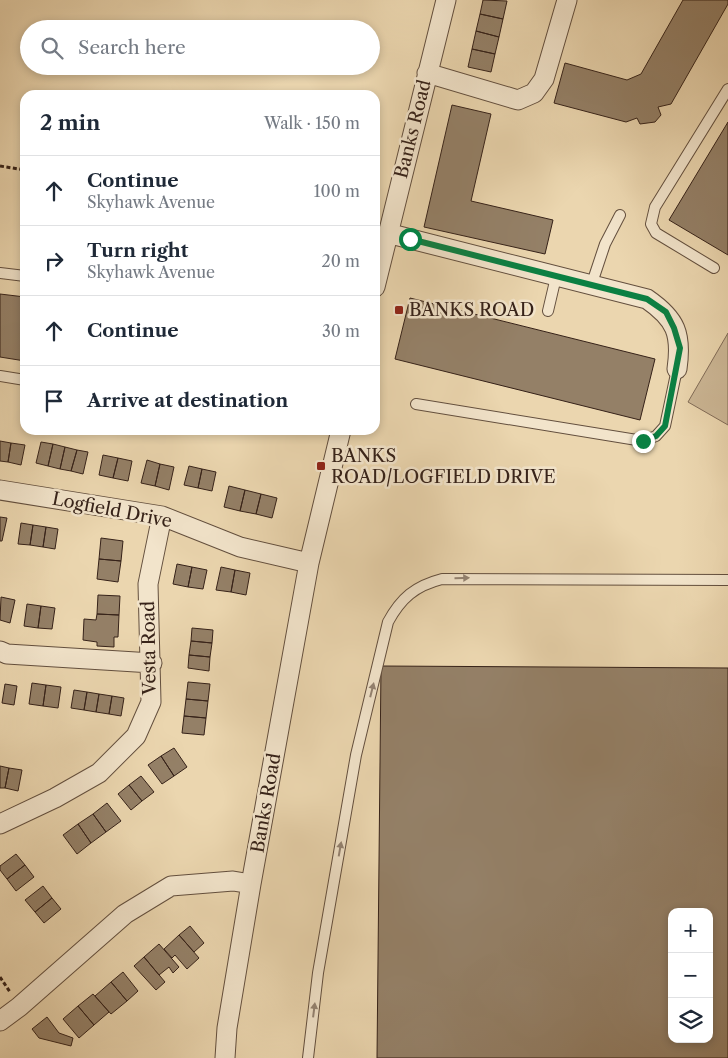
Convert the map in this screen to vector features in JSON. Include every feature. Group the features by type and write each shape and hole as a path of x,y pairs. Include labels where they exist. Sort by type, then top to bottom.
{"street":[{"name":"Banks Road","path":"380,264 446,0"},
{"path":"427,73 518,100 534,93 544,79 567,0"},
{"path":"387,233 556,278 647,299 666,312 674,328 680,348 677,369"},
{"name":"Banks Road","path":"225,1058 227,1028 251,884 309,563 340,435"},
{"name":"Logfield Drive","path":"0,490 162,516 240,546 309,563"},
{"name":"Vesta Road","path":"0,824 55,798 99,773 136,736 151,702 152,664 148,584 162,516"},
{"path":"0,652 152,664"},
{"path":"0,1021 19,1007 125,914 171,886 233,881 251,884"}],"lane":[{"path":"714,268 656,233 651,224 655,207 728,89"},
{"path":"592,286 605,244 620,215"},
{"path":"0,272 20,275"},
{"path":"548,311 556,278"},
{"path":"416,404 643,441 656,436 665,426 677,369"},
{"path":"0,376 20,379"},
{"path":"308,1058 318,974 356,754 388,622 397,605 407,594 424,584 442,579 728,580"}],"path":[{"path":"0,166 20,169"}],"shaded area":[{"path":"728,333 728,425 688,402"}],"building":[{"path":"483,0 507,1 503,19 480,14"},
{"path":"683,0 728,0 728,4 671,104 658,107 661,115 655,122 640,124 637,118 626,122 554,103 565,63 627,80 641,74"},
{"path":"480,14 503,19 499,37 476,31"},
{"path":"476,31 499,37 495,54 472,49"},
{"path":"472,49 495,54 491,72 468,67"},
{"path":"452,105 491,114 471,201 553,220 545,254 424,227"},
{"path":"728,122 728,255 669,220"},
{"path":"0,294 20,296 20,360 0,357"},
{"path":"410,298 655,359 640,420 395,359"},
{"path":"0,441 11,443 8,462 0,461"},
{"path":"41,442 53,444 48,466 36,463"},
{"path":"11,443 25,445 21,465 8,462"},
{"path":"53,444 65,447 60,469 48,466"},
{"path":"65,447 77,450 71,471 60,469"},
{"path":"77,450 88,452 83,474 71,471"},
{"path":"103,455 118,458 113,478 99,475"},
{"path":"118,458 132,461 128,481 113,478"},
{"path":"147,460 160,464 155,486 141,483"},
{"path":"160,464 174,467 169,490 155,486"},
{"path":"189,466 202,469 198,488 184,485"},
{"path":"202,469 216,472 212,491 198,488"},
{"path":"229,486 245,490 240,511 224,507"},
{"path":"245,490 261,494 256,514 240,511"},
{"path":"261,494 277,498 272,518 256,514"},
{"path":"0,517 7,518 2,541 0,541"},
{"path":"21,523 33,525 30,545 18,544"},
{"path":"33,525 46,527 43,547 30,545"},
{"path":"46,527 58,529 55,549 43,547"},
{"path":"101,538 123,541 121,561 99,559"},
{"path":"99,559 121,561 118,582 97,579"},
{"path":"177,564 192,567 188,587 173,584"},
{"path":"192,567 207,570 203,589 188,587"},
{"path":"221,567 235,570 231,592 216,590"},
{"path":"235,570 250,573 246,595 231,592"},
{"path":"98,595 120,596 119,615 97,614"},
{"path":"1,597 15,600 10,623 0,620"},
{"path":"27,604 41,606 38,628 24,626"},
{"path":"41,606 55,608 52,629 38,628"},
{"path":"97,614 119,615 118,637 114,637 114,647 97,646 97,642 83,640 84,619 96,620"},
{"path":"192,628 213,630 212,643 191,641"},
{"path":"191,641 212,643 210,657 189,655"},
{"path":"189,655 210,657 209,671 188,668"},
{"path":"381,666 728,668 728,1058 377,1058"},
{"path":"188,682 210,684 208,701 186,699"},
{"path":"32,683 46,685 43,706 29,704"},
{"path":"5,684 17,686 14,705 2,703"},
{"path":"46,685 61,687 58,708 43,706"},
{"path":"74,690 87,692 84,710 71,708"},
{"path":"87,692 99,694 96,712 84,710"},
{"path":"99,694 112,696 109,714 96,712"},
{"path":"112,696 124,698 121,716 109,714"},
{"path":"186,699 208,701 206,718 184,716"},
{"path":"184,716 206,718 204,735 182,733"},
{"path":"174,748 187,767 174,776 161,756"},
{"path":"161,756 174,776 162,784 148,765"},
{"path":"0,766 9,768 5,788 0,788"},
{"path":"9,768 22,770 18,791 5,788"},
{"path":"141,776 154,792 142,801 129,785"},
{"path":"129,785 142,801 131,810 118,794"},
{"path":"107,803 121,821 106,832 93,814"},
{"path":"93,814 106,832 91,843 78,824"},
{"path":"78,824 91,843 77,854 63,835"},
{"path":"16,854 25,865 7,879 0,870 0,866"},
{"path":"25,865 34,877 16,891 7,879"},
{"path":"43,886 52,898 35,912 25,900"},
{"path":"52,898 61,909 44,923 35,912"},
{"path":"190,926 204,943 194,952 179,935"},
{"path":"179,935 199,958 187,969 175,955 172,958 164,949"},
{"path":"159,944 179,967 173,973 169,967 159,975 144,957"},
{"path":"144,957 165,982 156,990 134,966"},
{"path":"123,972 138,991 127,1001 111,982"},
{"path":"111,982 127,1001 111,1014 95,996"},
{"path":"93,994 109,1012 94,1025 78,1006"},
{"path":"78,1006 94,1025 79,1038 63,1019"},
{"path":"47,1017 59,1033 73,1038 71,1046 39,1038 32,1029"}],"place":[{"name":"BANKS ROAD","path":"399,310"},
{"name":"BANKS ROAD/LOGFIELD DRIVE","path":"321,466"}],"route":[{"path":"410,239 556,278 647,299 666,312 674,328 680,348 677,369 665,426 656,436 643,441"}]}
